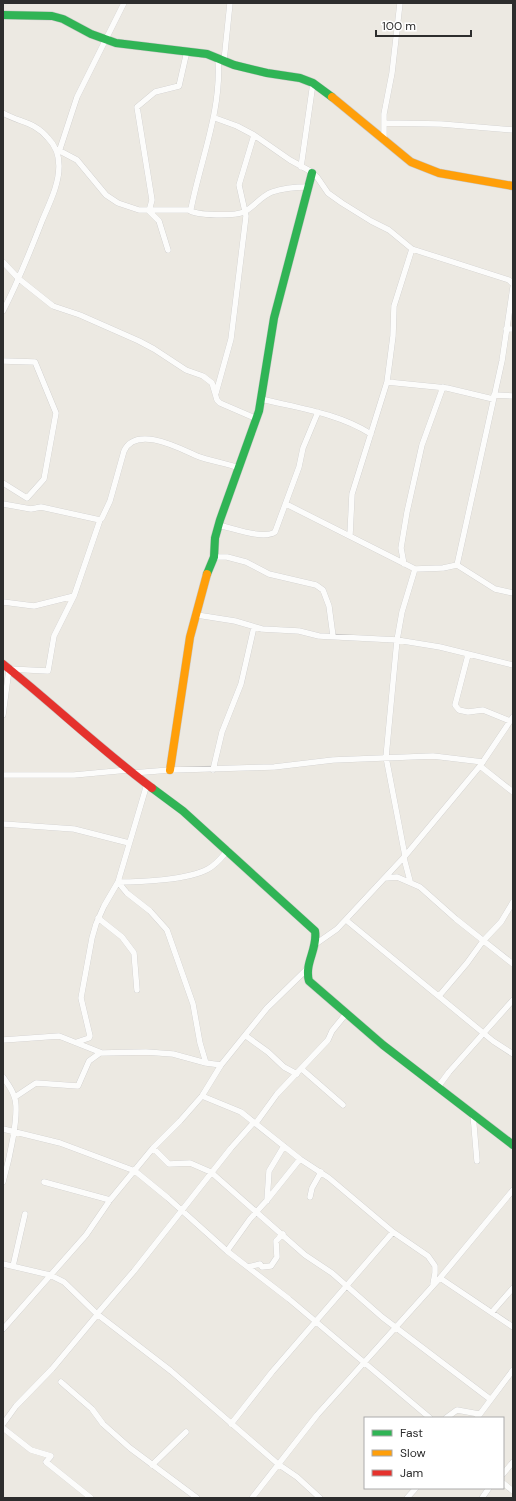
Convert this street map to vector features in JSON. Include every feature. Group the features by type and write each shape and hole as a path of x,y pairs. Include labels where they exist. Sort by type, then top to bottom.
{"street":[{"path":"3,311 19,279 54,192 59,167 59,153 77,97 124,3"},
{"path":"190,210 208,137 215,118 220,60 230,3"},
{"path":"384,141 384,123 400,3"},
{"path":"3,15 52,16 63,19 91,34 116,43 207,54 220,60 267,73 300,78 313,83 326,92 384,141 424,169 513,186"},
{"path":"149,211 152,200 137,107 155,92 179,86 188,51"},
{"path":"301,167 313,83"},
{"path":"3,113 34,125 48,138 59,153 77,160 106,195 118,203 139,210 190,210 198,214 233,215 246,211 264,196 274,191 309,187"},
{"path":"215,118 237,126 254,135 312,173 328,193 354,211 389,230 412,249 509,280 513,284"},
{"path":"384,123 441,124 513,130"},
{"path":"216,395 231,339 246,211 240,194 240,185 254,135"},
{"path":"170,770 190,637 208,572 214,556 218,525 257,419 274,318 312,173"},
{"path":"149,211 159,221 168,250"},
{"path":"350,535 352,494 387,382 393,336 394,306 412,249"},
{"path":"3,262 19,279 53,306 80,315 139,342 154,349 186,370 203,376 212,384 220,402 257,419"},
{"path":"457,565 471,509 502,361 513,287"},
{"path":"506,329 513,329"},
{"path":"3,361 35,362 56,413 44,479 28,498 3,483"},
{"path":"387,382 443,387 494,397 513,396"},
{"path":"404,564 401,548 407,512 422,445 443,387"},
{"path":"261,398 318,412 359,427 370,434"},
{"path":"218,525 252,533 272,534 276,532 303,448 318,412"},
{"path":"6,666 48,671 54,636 74,596 100,520 110,501 127,445 132,441 151,440 167,443 198,456 239,468"},
{"path":"3,504 31,509 47,508 100,520"},
{"path":"286,504 415,569 444,568 457,565 496,589 513,593"},
{"path":"214,556 227,557 246,562 269,574 316,586 323,590 329,606 332,636"},
{"path":"410,881 404,857 386,757 397,640 402,612 415,569"},
{"path":"3,602 34,606 74,596"},
{"path":"197,615 235,621 254,627 332,636 397,640 440,647 513,665"},
{"path":"213,770 222,732 241,684 254,627"},
{"path":"317,943 337,929 404,857 481,764 512,719 483,710 468,712 459,710 456,706 468,655"},
{"path":"3,715 6,666"},
{"path":"3,1329 86,1235 110,1200 153,1148 202,1096 221,1065 246,1036 267,1008 306,970 317,943 315,931 228,850 183,811 130,772 48,700 6,666"},
{"path":"3,776 74,775 170,770 213,770 274,767 308,762 386,757 433,756 481,764 513,792"},
{"path":"77,1042 89,1038 90,1036 82,1003 82,991 98,918 118,882 146,784"},
{"path":"3,824 47,826 74,830 129,843"},
{"path":"118,882 170,878 204,871 214,865 228,850"},
{"path":"385,878 393,877 410,881 420,887 483,941 513,964"},
{"path":"118,882 127,893 150,911 167,930 193,1004 199,1038 206,1063"},
{"path":"439,996 500,922 513,902"},
{"path":"98,918 122,937 134,953 137,990"},
{"path":"346,920 484,1033 513,1054"},
{"path":"306,970 309,981 345,1015 513,1145"},
{"path":"438,1087 513,1000"},
{"path":"3,1424 16,1406 52,1369 97,1315 255,1123 277,1094 328,1040 332,1031 345,1015"},
{"path":"3,1040 59,1036 77,1042 100,1053 146,1052 173,1054 206,1063 221,1065"},
{"path":"246,1036 268,1052 289,1071 297,1074"},
{"path":"15,1097 36,1083 78,1086 81,1083 89,1060 100,1053"},
{"path":"304,1071 343,1104"},
{"path":"3,1077 15,1097 11,1152 4,1170 3,1182"},
{"path":"202,1096 241,1112 300,1159 321,1172 393,1232 428,1256 432,1262 435,1273 432,1284"},
{"path":"473,1114 477,1161"},
{"path":"3,1129 13,1130 60,1143 135,1171 227,1251 316,1322 429,1417"},
{"path":"267,1201 269,1171 284,1146"},
{"path":"153,1148 169,1164 190,1163 213,1173 305,1255 332,1274 395,1326 490,1398"},
{"path":"227,1251 257,1211 267,1201 300,1159"},
{"path":"310,1197 312,1188 321,1172"},
{"path":"44,1182 110,1200"},
{"path":"252,1498 362,1362 432,1284 440,1278 513,1190"},
{"path":"14,1266 25,1214"},
{"path":"232,1424 272,1372 393,1232"},
{"path":"248,1267 260,1264 262,1267 271,1266 277,1257 276,1241 283,1234"},
{"path":"3,1264 50,1274 64,1282 97,1315 171,1371 278,1464 297,1477 320,1498"},
{"path":"440,1278 513,1327"},
{"path":"492,1312 513,1288"},
{"path":"447,1417 457,1410 478,1416 490,1398 513,1370"},
{"path":"61,1382 92,1409 103,1424 152,1465 197,1498"},
{"path":"3,1428 31,1450 51,1456 46,1462 91,1498"},
{"path":"152,1465 186,1432"},
{"path":"504,1473 513,1462"},
{"path":"504,1484 513,1491"},
{"path":"407,1498 415,1489"},
{"path":"482,1498 488,1489"}],"traffic: fast":[{"path":"3,15 52,16 63,19 91,34 116,43 207,54 234,65 267,73 300,78 313,83 332,97"},
{"path":"207,574 214,557 215,538 220,520 259,411 274,318 312,173"},
{"path":"152,788 183,811 315,931 315,944 308,968 309,981 383,1045 513,1145"}],"traffic: slow":[{"path":"332,97 411,162 439,173 513,186"},
{"path":"170,770 190,637 207,574"}],"traffic: jam":[{"path":"3,664 114,758 152,788"}]}
